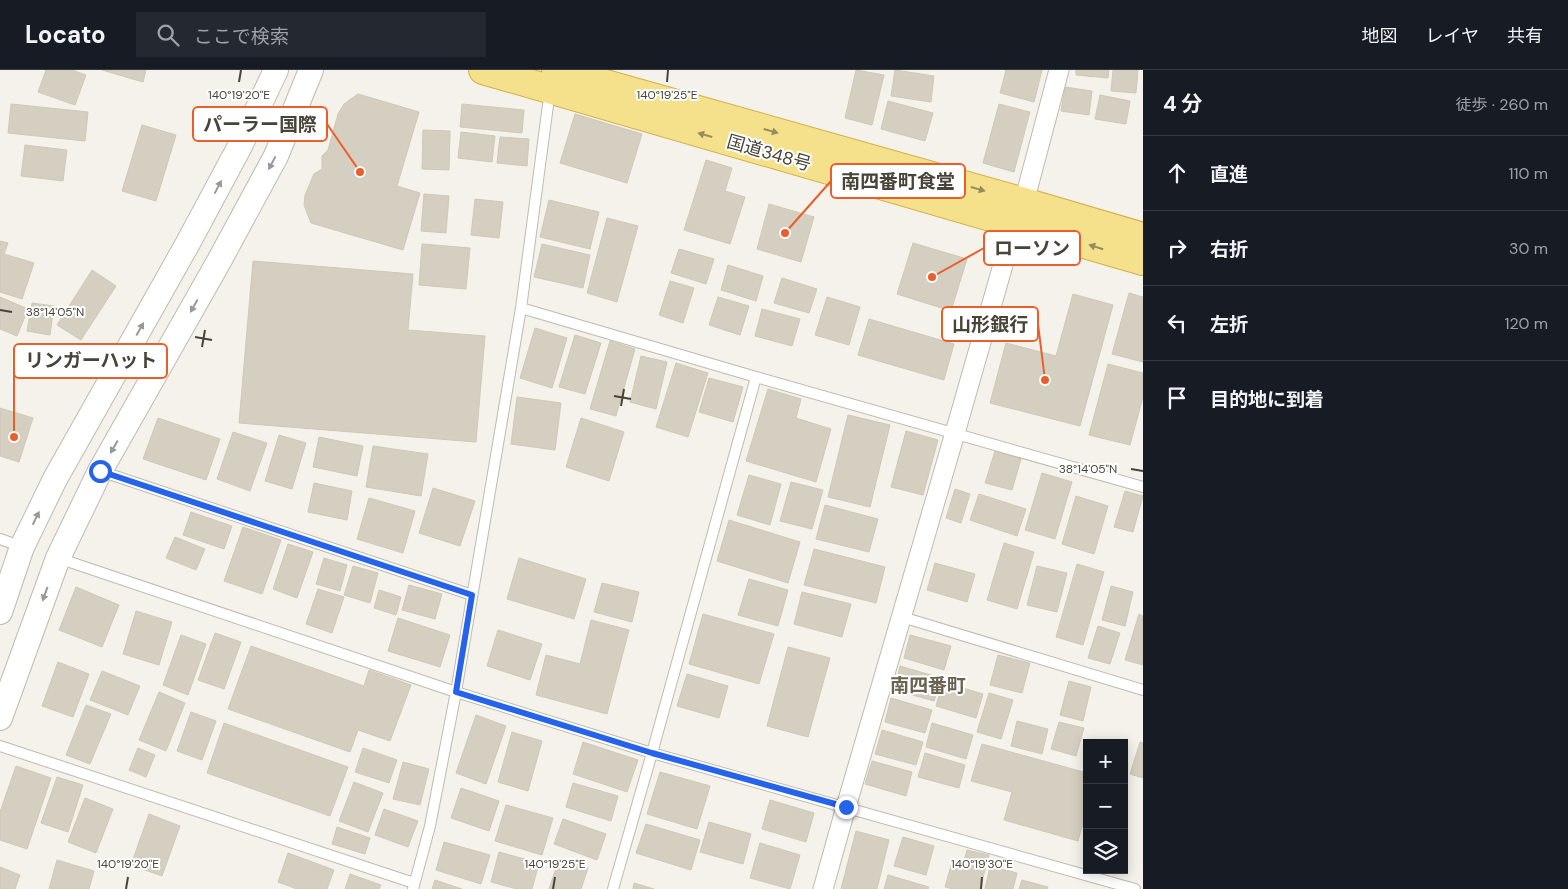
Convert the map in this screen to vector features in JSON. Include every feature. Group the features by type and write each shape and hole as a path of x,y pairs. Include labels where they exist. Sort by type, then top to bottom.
{"highway":[{"name":"国道348号","path":"483,70 553,79 702,134 1019,212 1143,237"},
{"name":"国道348号","path":"553,79 584,74 1019,212 1143,261"}],"street":[{"path":"0,612 22,547 55,479 192,235 240,146 276,70"},
{"path":"0,718 58,558 100,471 218,263 276,156 311,70"},
{"path":"823,889 956,433 1059,70"}],"lane":[{"path":"0,746 414,886 430,826 456,692 521,308 553,79"},
{"path":"521,308 1143,487"},
{"path":"613,889 756,377"},
{"path":"100,471 472,595"},
{"path":"0,539 22,547"},
{"path":"58,558 456,692 652,753 1135,889"},
{"path":"902,617 1143,690"}],"building":[{"path":"46,70 72,70 86,75 75,105 38,92"},
{"path":"102,70 146,70 143,82"},
{"path":"856,70 884,75 872,125 845,118"},
{"path":"895,70 934,76 931,102 891,96"},
{"path":"1006,70 1042,70 1034,102 1000,93"},
{"path":"1076,70 1109,70 1108,78 1076,75"},
{"path":"1113,70 1138,70 1136,93 1111,91"},
{"path":"1065,87 1092,91 1089,115 1061,111"},
{"path":"358,94 419,112 397,186 420,193 403,250 311,223 304,205 305,195 314,174 322,169 322,156 328,150 338,114 344,104"},
{"path":"1100,95 1130,101 1126,124 1095,119"},
{"path":"888,101 933,113 925,141 881,129"},
{"path":"11,104 88,112 85,141 8,133"},
{"path":"462,104 524,110 522,133 460,127"},
{"path":"999,104 1030,112 1014,172 983,163"},
{"path":"575,114 642,134 627,183 560,163"},
{"path":"142,125 176,135 156,201 122,191"},
{"path":"423,130 450,131 449,170 422,169"},
{"path":"461,132 495,136 492,162 458,158"},
{"path":"500,137 529,139 527,166 497,163"},
{"path":"25,145 67,150 63,181 21,176"},
{"path":"706,160 732,168 725,191 745,197 730,244 684,230"},
{"path":"424,194 449,196 446,233 421,231"},
{"path":"475,199 503,202 499,238 471,235"},
{"path":"549,200 599,212 590,249 540,237"},
{"path":"769,204 814,217 801,262 757,249"},
{"path":"607,218 638,226 617,302 587,293"},
{"path":"0,241 8,243 4,254 34,263 22,299 0,292"},
{"path":"913,243 967,259 951,311 897,294"},
{"path":"422,244 470,248 466,289 419,285"},
{"path":"542,244 590,255 583,288 534,277"},
{"path":"679,249 714,259 706,284 671,273"},
{"path":"253,261 413,274 408,330 485,336 476,442 239,423"},
{"path":"728,265 763,276 756,301 721,290"},
{"path":"92,270 116,286 81,340 57,325"},
{"path":"782,278 817,289 809,313 774,303"},
{"path":"670,281 694,288 683,323 659,315"},
{"path":"1129,293 1143,297 1143,362 1112,354"},
{"path":"1073,294 1113,305 1080,426 990,403 1006,343 1056,356"},
{"path":"0,297 28,309 17,336 0,329"},
{"path":"718,297 749,306 740,335 709,325"},
{"path":"827,297 860,307 849,345 815,335"},
{"path":"32,303 54,306 50,335 27,331"},
{"path":"762,309 800,319 792,346 755,336"},
{"path":"869,319 954,344 944,380 858,355"},
{"path":"535,328 567,338 552,388 520,378"},
{"path":"575,335 601,343 585,394 559,387"},
{"path":"610,341 635,349 616,416 590,409"},
{"path":"641,356 667,362 656,409 630,402"},
{"path":"676,363 708,373 688,437 656,427"},
{"path":"1108,364 1143,373 1143,397 1130,445 1089,435"},
{"path":"709,378 743,387 733,422 699,412"},
{"path":"768,389 801,399 796,418 831,429 816,482 746,461"},
{"path":"517,397 561,403 555,450 511,444"},
{"path":"0,408 33,418 19,462 0,456"},
{"path":"848,415 890,425 870,507 828,497"},
{"path":"158,418 220,439 206,480 143,459"},
{"path":"581,418 624,432 609,481 566,467"},
{"path":"906,431 938,440 923,495 891,487"},
{"path":"233,432 267,443 250,491 217,479"},
{"path":"279,435 306,443 292,489 265,481"},
{"path":"319,437 363,446 357,476 313,467"},
{"path":"373,446 428,454 421,496 366,487"},
{"path":"995,451 1021,459 1012,490 985,483"},
{"path":"1042,473 1072,482 1055,539 1025,530"},
{"path":"749,475 781,484 770,525 737,515"},
{"path":"791,482 823,490 812,529 780,521"},
{"path":"314,483 352,491 347,520 308,512"},
{"path":"433,488 475,501 460,546 419,533"},
{"path":"955,489 970,494 961,523 946,518"},
{"path":"1125,491 1143,496 1133,532 1114,527"},
{"path":"979,494 1026,509 1017,536 970,520"},
{"path":"1076,496 1108,506 1094,554 1062,544"},
{"path":"369,498 415,511 403,553 357,539"},
{"path":"825,505 878,519 869,552 816,539"},
{"path":"191,512 232,526 224,549 183,535"},
{"path":"729,520 800,542 788,583 717,561"},
{"path":"243,527 281,540 262,594 224,581"},
{"path":"175,537 205,549 196,570 166,558"},
{"path":"1004,543 1034,552 1017,609 987,600"},
{"path":"288,544 313,552 297,598 273,589"},
{"path":"814,549 885,567 876,603 804,585"},
{"path":"324,558 347,565 340,591 316,584"},
{"path":"519,558 586,579 574,619 507,599"},
{"path":"935,563 975,574 967,602 927,590"},
{"path":"1077,564 1104,572 1083,645 1056,637"},
{"path":"353,566 378,573 370,603 344,595"},
{"path":"1037,566 1067,573 1057,612 1027,605"},
{"path":"749,579 788,590 778,626 738,615"},
{"path":"602,583 639,592 632,622 594,612"},
{"path":"409,585 442,594 435,619 402,610"},
{"path":"1111,586 1133,592 1125,626 1102,620"},
{"path":"76,587 119,605 102,647 59,630"},
{"path":"318,589 344,597 332,633 306,624"},
{"path":"379,590 401,597 396,615 374,608"},
{"path":"802,592 851,604 842,637 794,624"},
{"path":"136,611 172,622 159,665 123,654"},
{"path":"703,614 774,634 759,684 689,664"},
{"path":"1139,614 1143,616 1143,665 1125,660"},
{"path":"398,618 450,635 440,667 388,651"},
{"path":"591,620 629,630 607,714 536,695 546,655 580,664"},
{"path":"1098,626 1120,633 1110,664 1088,658"},
{"path":"498,630 542,644 530,680 487,666"},
{"path":"215,633 241,642 224,689 198,680"},
{"path":"181,635 206,644 188,695 163,685"},
{"path":"910,635 951,646 944,670 904,658"},
{"path":"251,646 364,686 369,670 411,685 390,741 358,730 350,752 228,709"},
{"path":"788,647 830,658 808,737 767,726"},
{"path":"998,655 1030,663 1022,693 990,685"},
{"path":"58,662 89,674 73,717 42,706"},
{"path":"900,666 941,678 934,701 894,690"},
{"path":"102,671 140,686 128,715 90,700"},
{"path":"687,674 728,686 719,718 677,706"},
{"path":"1069,681 1091,687 1083,721 1060,715"},
{"path":"943,682 983,694 976,718 936,706"},
{"path":"159,692 185,703 166,751 139,740"},
{"path":"989,693 1013,700 1001,739 977,732"},
{"path":"891,698 932,710 925,733 885,722"},
{"path":"86,705 111,714 90,764 66,755"},
{"path":"191,712 216,721 202,760 177,751"},
{"path":"476,715 506,726 486,784 456,773"},
{"path":"1017,721 1048,729 1042,754 1011,746"},
{"path":"1059,722 1084,728 1076,756 1051,749"},
{"path":"224,723 348,767 330,816 207,773"},
{"path":"932,723 973,735 966,759 926,747"},
{"path":"882,730 923,742 916,765 875,754"},
{"path":"512,732 542,741 528,791 498,782"},
{"path":"583,742 638,760 627,792 573,774"},
{"path":"1140,742 1143,743 1143,778 1130,774"},
{"path":"982,744 1083,772 1083,823 1078,841 1004,820 1012,792 971,781"},
{"path":"138,748 155,755 146,777 129,770"},
{"path":"363,748 397,760 389,783 355,772"},
{"path":"925,753 965,765 959,788 918,777"},
{"path":"872,761 912,772 906,796 865,784"},
{"path":"403,762 429,769 420,805 393,799"},
{"path":"16,766 51,778 27,849 0,840 0,812"},
{"path":"660,772 710,786 697,829 647,814"},
{"path":"57,777 83,785 68,832 41,823"},
{"path":"354,782 383,793 368,832 339,821"},
{"path":"573,783 618,796 611,821 566,807"},
{"path":"461,788 499,801 489,831 451,818"},
{"path":"85,798 113,809 96,853 68,842"},
{"path":"770,800 814,813 806,842 762,829"},
{"path":"506,805 553,818 542,855 495,841"},
{"path":"384,809 418,821 408,847 375,835"},
{"path":"149,814 180,826 162,876 131,865"},
{"path":"563,819 606,834 597,860 554,844"},
{"path":"709,822 751,834 743,864 700,852"},
{"path":"646,824 700,840 691,870 636,853"},
{"path":"337,827 370,838 365,854 332,844"},
{"path":"856,831 889,840 877,889 841,889"},
{"path":"903,837 934,846 926,875 894,866"},
{"path":"444,842 490,855 481,884 436,870"},
{"path":"760,843 800,855 790,889 750,878"},
{"path":"967,850 989,855 980,889 953,889 945,887 952,862 963,864"},
{"path":"499,852 539,863 532,889 517,889 491,882"},
{"path":"288,853 334,870 327,889 297,889 278,882"},
{"path":"559,859 588,868 581,889 549,889"},
{"path":"57,860 94,871 89,889 49,889"},
{"path":"990,866 1017,873 1013,889 985,889"},
{"path":"0,867 20,875 15,889 0,889"},
{"path":"350,874 381,885 379,889 345,889"},
{"path":"888,875 929,887 928,889 884,889"},
{"path":"435,880 462,889 432,889"},
{"path":"1022,880 1048,887 1047,889 1019,889"},
{"path":"634,883 654,889 633,889"}],"place":[{"name":"パーラー国際","path":"360,172"},
{"name":"南四番町食堂","path":"785,233"},
{"name":"ローソン","path":"932,277"},
{"name":"山形銀行","path":"1045,380"},
{"name":"リンガーハット","path":"14,437"}],"district":[{"name":"南四番町","path":"928,685"}],"route":[{"path":"100,471 472,595 456,692 652,753 846,807"}]}
